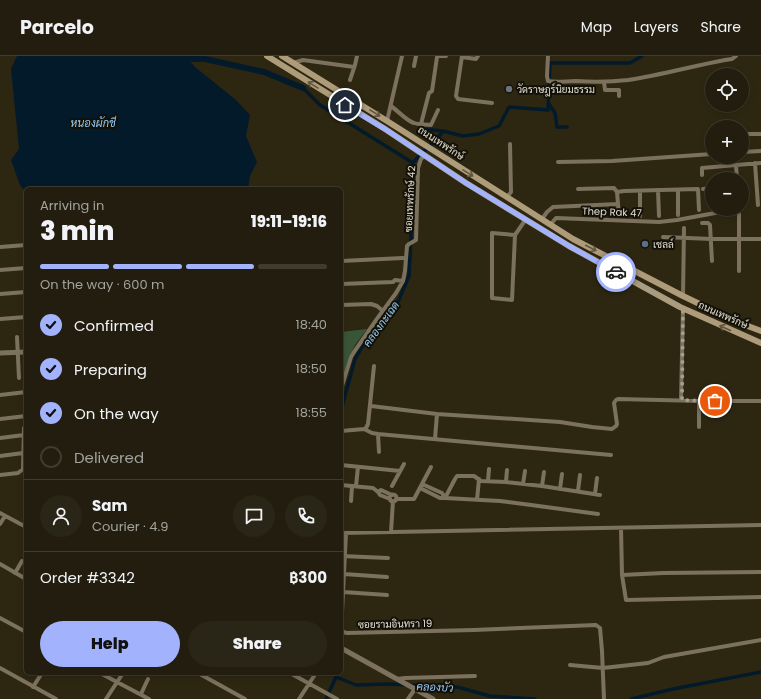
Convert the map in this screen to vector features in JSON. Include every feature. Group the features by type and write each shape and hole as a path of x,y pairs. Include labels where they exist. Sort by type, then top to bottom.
{"main road":[{"name":"ถนนเทพรักษ์","path":"266,56 385,129 423,156 569,246 683,309 761,343"},
{"name":"ถนนเทพรักษ์","path":"282,56 292,60 573,239 683,296 737,322 761,331"}],"street":[{"path":"350,80 357,56"},
{"path":"387,121 402,56"},
{"path":"414,66 416,56"},
{"path":"421,124 429,93 432,91 437,57 446,56"},
{"path":"478,56 476,59 462,57 456,96 458,99 492,103"},
{"path":"548,56 548,81 555,82 604,82 629,80 732,59 736,56"},
{"path":"292,60 303,60 354,67"},
{"path":"604,82 605,90 619,90 619,96"},
{"path":"391,106 415,123 431,125 438,110"},
{"path":"749,134 761,134"},
{"path":"507,197 510,192 510,144"},
{"path":"749,152 761,151"},
{"path":"558,162 612,161 705,154"},
{"name":"ซอยเทพรักษ์ 42","path":"343,383 351,357 403,282 407,247 416,240 418,168 423,156"},
{"path":"755,163 758,205"},
{"path":"702,175 702,168 761,163"},
{"path":"736,165 736,172"},
{"path":"578,188 614,188 617,192 619,215"},
{"path":"617,192 698,189 699,210"},
{"path":"658,190 659,216"},
{"path":"678,190 678,214"},
{"path":"640,191 640,216"},
{"path":"542,219 553,207 618,204"},
{"name":"Thep Rak 47","path":"550,225 556,218 659,222 705,215"},
{"path":"739,216 739,271"},
{"path":"515,235 492,233 492,298 512,300 515,235 526,219"},
{"path":"702,223 710,224 712,261"},
{"path":"683,296 684,228"},
{"path":"663,237 761,239"},
{"path":"0,247 24,245"},
{"path":"343,261 403,258"},
{"path":"0,270 24,268"},
{"path":"343,284 393,282 398,280 403,282"},
{"path":"393,282 400,286"},
{"path":"0,294 24,292"},
{"path":"343,305 371,304 377,306 383,311"},
{"path":"682,400 683,309"},
{"path":"0,319 24,318"},
{"path":"17,338 19,378"},
{"path":"0,353 24,352"},
{"path":"364,429 368,424 371,406 374,366"},
{"path":"0,394 24,392"},
{"path":"371,406 438,414 560,422 592,428 612,429 617,424 614,403 618,399 761,401"},
{"path":"699,401 699,427"},
{"path":"435,439 438,414"},
{"path":"0,418 24,416"},
{"path":"0,438 24,435 24,428"},
{"path":"343,431 364,429 378,434 611,455"},
{"path":"378,434 379,452"},
{"path":"0,475 20,472 23,469 24,447"},
{"path":"0,456 23,453"},
{"path":"392,486 404,464"},
{"path":"343,465 400,472"},
{"path":"351,501 358,467"},
{"path":"343,485 373,488 378,492 381,490 393,498 414,500 431,467"},
{"path":"488,481 490,469"},
{"path":"506,482 507,470"},
{"path":"523,484 525,471"},
{"path":"542,486 544,472"},
{"path":"560,489 562,474"},
{"path":"578,491 580,475"},
{"path":"445,498 457,476 474,476 481,480 542,486 600,495"},
{"path":"595,494 597,478"},
{"path":"477,500 478,479"},
{"path":"422,484 442,494 445,498"},
{"path":"420,488 440,498 500,501 598,514"},
{"path":"391,532 393,498"},
{"path":"0,513 24,526"},
{"path":"0,524 5,516"},
{"path":"344,533 761,524"},
{"path":"621,528 622,575 626,600 761,597"},
{"name":"ซอยรามอินทรา 19","path":"343,592 344,533"},
{"path":"343,557 388,558"},
{"path":"15,573 22,561"},
{"path":"0,564 24,578"},
{"path":"622,575 761,572"},
{"path":"344,574 386,577"},
{"path":"343,592 387,595"},
{"path":"0,618 24,631"},
{"name":"ซอยรามอินทรา 19","path":"343,632 474,630 596,625 600,628 604,697"},
{"path":"570,665 603,668 648,663 664,657 761,640"},
{"path":"343,649 433,699"},
{"path":"0,668 55,699"},
{"path":"33,687 41,675"},
{"path":"104,675 149,699"},
{"path":"106,699 122,675"},
{"path":"202,675 245,699"},
{"path":"293,675 337,699"},
{"path":"299,699 315,675"},
{"path":"399,680 405,678 475,676"},
{"path":"141,694 148,679"},
{"path":"408,699 413,688"}],"green space":[{"path":"367,329 355,345 349,357 343,378 343,332"}],"water":[{"name":"หนองผักชี","path":"17,56 185,56 195,67 236,100 250,115 246,136 257,162 250,176 248,187 24,187 24,190 20,185 11,160 19,149 11,69"}],"waterway":[{"path":"170,56 188,59 205,59 264,72 303,88"},
{"path":"420,129 443,131 463,136 479,134 499,126 509,107 548,110 550,63 630,63 642,56"},
{"path":"303,88 320,105 413,163 443,131"},
{"path":"549,104 555,113 557,127 567,127"},
{"name":"คลองกะเฉด","path":"343,403 355,359 362,347 398,302 409,276 413,163"},
{"name":"คลองบัว","path":"631,699 673,689 761,672"},
{"name":"คลองกะเฉด","path":"326,699 336,675"},
{"name":"คลองบัว","path":"336,677 356,685 388,684 457,687 490,696 535,699"}],"way so far":[{"path":"616,272 683,309 682,400 715,401"}],"place":[{"name":"วัดราษฎร์นิยมธรรม","path":"509,89"},
{"name":"เชลล์","path":"645,244"}],"route":[{"path":"345,105 385,129 466,183 569,246 616,272"}]}
